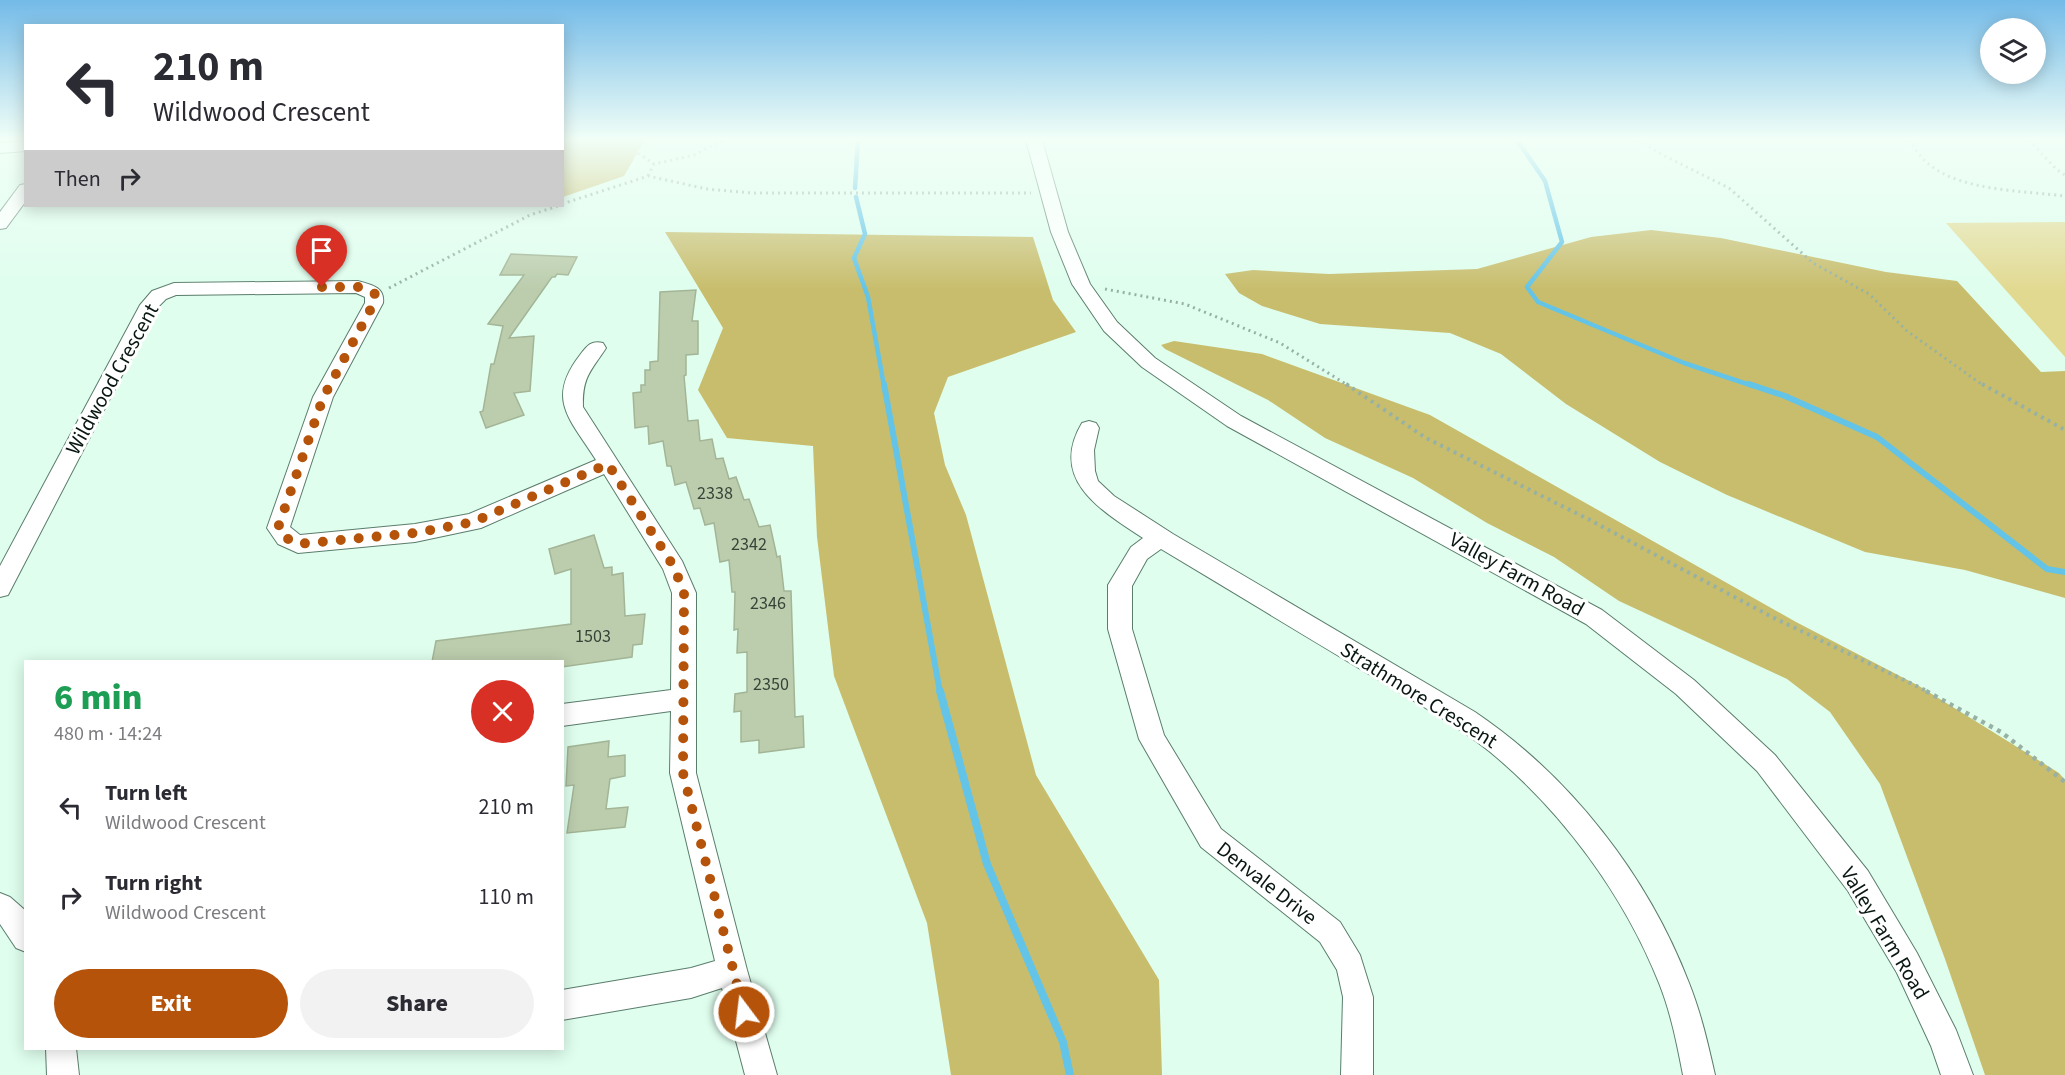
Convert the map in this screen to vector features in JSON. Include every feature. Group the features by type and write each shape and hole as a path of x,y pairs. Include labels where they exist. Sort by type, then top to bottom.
{"street":[{"path":"0,224 24,192"},
{"name":"Valley Farm Road","path":"1049,192 1064,242 1082,285 1103,317 1128,345 1184,389 1234,421 1594,617 1685,687 1766,763 1858,881 1907,963 1945,1041 1957,1075"},
{"name":"Wildwood Crescent","path":"0,588 149,305 159,295 174,290 217,287 358,287 375,294"},
{"path":"375,294 374,303 323,398 278,528 286,538 298,544 415,533 473,522 608,464"},
{"path":"596,348 582,364 572,387 573,407 674,567 684,593 683,773 732,970 761,1075"},
{"name":"Strathmore Crescent","path":"1089,428 1082,465 1091,488 1160,537 1451,711 1510,753 1556,798 1592,839 1622,882 1652,932 1677,991 1695,1049 1698,1075"},
{"name":"Denvale Drive","path":"1160,537 1139,553 1120,585 1120,629 1152,739 1211,838 1330,932 1350,965 1358,997 1357,1075"},
{"path":"564,715 682,699"},
{"path":"564,1005 691,983 732,970"},
{"path":"61,1050 63,1075"}],"path":[{"path":"564,203 604,190"},
{"path":"720,190 752,193 1049,192"},
{"path":"1731,190 1813,263 1869,294 1907,331 1976,381 2065,430"},
{"path":"2018,190 2065,196"},
{"path":"375,294 415,276 530,215 555,207"},
{"path":"1082,285 1185,304 1280,343 1354,388 1426,438 1588,519 1772,617 1908,681 2001,732 2065,782"}],"shaded area":[{"path":"564,190 583,190 564,197"},
{"path":"2065,222 2065,357 1946,223"},
{"path":"1651,230 1721,238 1886,272 1957,281 2041,372 2065,371 2065,598 1965,570 1865,552 1727,495 1660,462 1566,404 1501,354 1450,333 1320,324 1262,306 1239,293 1225,274 1253,270 1329,274 1477,269 1591,237"},
{"path":"665,232 1033,237 1053,300 1076,332 948,377 934,413 945,465 966,515 1036,775 1159,980 1162,1075 951,1075 927,923 834,676 817,537 813,446 727,438 698,390 723,328"},
{"path":"1174,341 1262,354 1430,415 1796,622 1919,686 2059,773 2065,780 2065,1075 1985,1075 1880,784 1830,712 1787,679 1619,601 1554,557 1487,523 1413,478 1325,438 1268,400 1161,345"}],"building":[{"path":"511,254 577,257 568,275 557,274 552,277 509,338 534,336 530,391 514,393 524,415 486,428 480,412 483,411 491,364 494,364 503,326 488,324 524,275 500,275"},
{"path":"696,290 692,321 698,321 698,354 686,355 686,375 684,376 688,421 698,420 700,441 712,439 716,459 723,458 729,479 736,477 744,500 749,499 759,527 770,525 777,557 780,556 784,591 791,591 795,717 803,716 804,747 759,753 759,740 741,742 741,711 734,712 735,694 747,692 747,652 737,653 738,629 734,630 735,592 732,592 729,560 720,562 714,523 705,525 700,508 694,509 686,482 675,485 671,466 667,466 663,441 649,444 648,426 635,428 633,393 641,392 641,385 645,385 645,370 650,370 650,362 658,361 660,292"},
{"path":"594,535 604,568 612,567 612,575 623,573 625,616 645,614 642,644 633,645 632,657 564,667 564,660 432,660 436,641 571,624 571,569 555,574 549,549"},
{"path":"609,741 608,757 625,755 625,776 610,779 606,809 628,807 625,827 567,833 574,785 566,786 568,747"}],"waterway":[{"path":"1548,190 1562,242 1527,287 1538,302 1684,363 1753,386"},
{"path":"856,197 865,234 854,258 868,297 884,386"},
{"path":"884,384 940,692"},
{"path":"1749,384 1785,396 1877,437 2047,569 2065,572"},
{"path":"940,691 987,864 1063,1042 1070,1075"}],"route":[{"path":"322,287 358,287 375,294 374,303 323,398 278,528 286,538 298,544 415,533 473,522 581,478 608,464 674,567 684,593 683,773 744,1012"}]}
